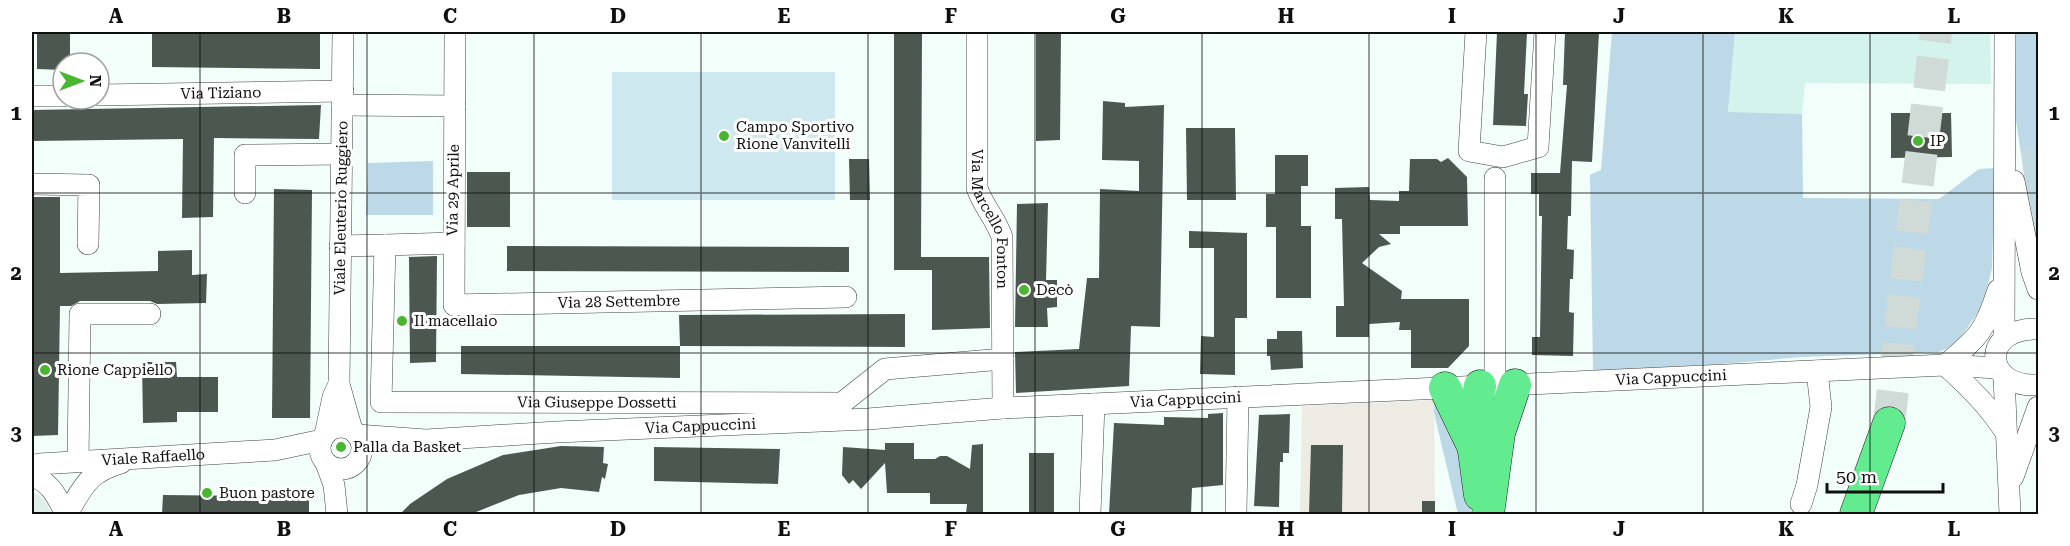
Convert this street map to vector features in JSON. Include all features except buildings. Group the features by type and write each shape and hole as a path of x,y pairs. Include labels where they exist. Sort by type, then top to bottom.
{"highway":[{"path":"1482,514 1473,444 1473,421 1496,386"},
{"path":"1488,514 1499,433 1496,386"},
{"path":"1445,388 1473,444"},
{"path":"1856,514 1889,423"}],"street":[{"name":"Viale Eleuterio Ruggiero","path":"337,512 356,446 339,384 343,32"},
{"name":"Via 29 Aprile","path":"385,245 454,243 455,32"},
{"name":"Via Marcello Fonton","path":"977,32 977,188 981,202 998,224 1002,237 1003,408"},
{"path":"1476,32 1468,151 1503,157 1538,147 1545,32"},
{"path":"2005,32 2001,124 2005,270 2001,342 1994,359 2001,372 2007,434 2010,514"},
{"name":"Via Tiziano","path":"111,95 342,98"},
{"path":"32,96 51,96"},
{"path":"342,98 454,106"},
{"path":"2001,124 2032,272 2038,289"},
{"path":"244,193 244,155 342,154"},
{"path":"1495,178 1496,386"},
{"path":"32,184 89,185 88,244"},
{"name":"Via 28 Settembre","path":"454,243 454,305 846,297"},
{"path":"340,246 385,245"},
{"name":"Via Giuseppe Dossetti","path":"385,245 381,402 842,403 885,369 1003,359"},
{"path":"2005,270 1991,312 1981,333 1945,365 1976,393 2007,434"},
{"path":"78,461 80,314 150,314"},
{"name":"Via Cappuccini","path":"1945,365 2001,342 2014,332 2038,329"},
{"name":"Via Cappuccini","path":"356,446 557,432 868,419 1003,408 1945,365 2001,372 2021,384 2038,385"},
{"path":"1801,504 1807,485 1821,407 1817,371"},
{"name":"Viale Eleuterio Ruggiero","path":"337,512 334,485 324,449 333,397 339,384"},
{"path":"1236,514 1238,397"},
{"path":"1090,514 1094,404"},
{"path":"2010,486 2038,407"},
{"path":"340,428 356,446 344,469 332,467 324,449 329,431 340,428"},
{"name":"Viale Raffaello","path":"32,467 39,464 144,456 324,449"},
{"path":"67,514 87,480 105,468 144,456"},
{"path":"32,477 46,483 56,494 67,514"}],"shaded area":[{"path":"1612,32 1735,32 1728,112 1802,114 1803,198 1939,199 1979,169 1995,168 1992,268 1983,305 1956,344 1939,352 1802,357 1593,371 1590,175 1601,170"},
{"path":"1735,32 1990,32 1991,84 1805,83 1802,114 1728,113"},
{"path":"2016,32 2038,32 2038,147 2020,147 2015,114"},
{"name":"Campo Sportivo Rione Vanvitelli","path":"612,72 835,72 835,200 612,200"},
{"path":"2020,147 2038,147 2038,257 2034,243"},
{"path":"433,161 433,215 366,215 368,163"},
{"path":"1434,400 1435,514 1300,514 1302,406"},
{"path":"1434,400 1446,410 1465,473 1471,514 1458,514 1434,413"},
{"path":"32,492 45,501 52,514 32,514"}],"tunnel":[{"path":"1889,423 1936,32"}],"place":[{"name":"Campo Sportivo Rione Vanvitelli","path":"724,136"},
{"name":"IP","path":"1918,141"},
{"name":"Decò","path":"1024,290"},
{"name":"Il macellaio","path":"402,321"},
{"name":"Rione Cappiello","path":"45,370"},
{"name":"Palla da Basket","path":"341,447"},
{"name":"Buon pastore","path":"207,493"}]}
